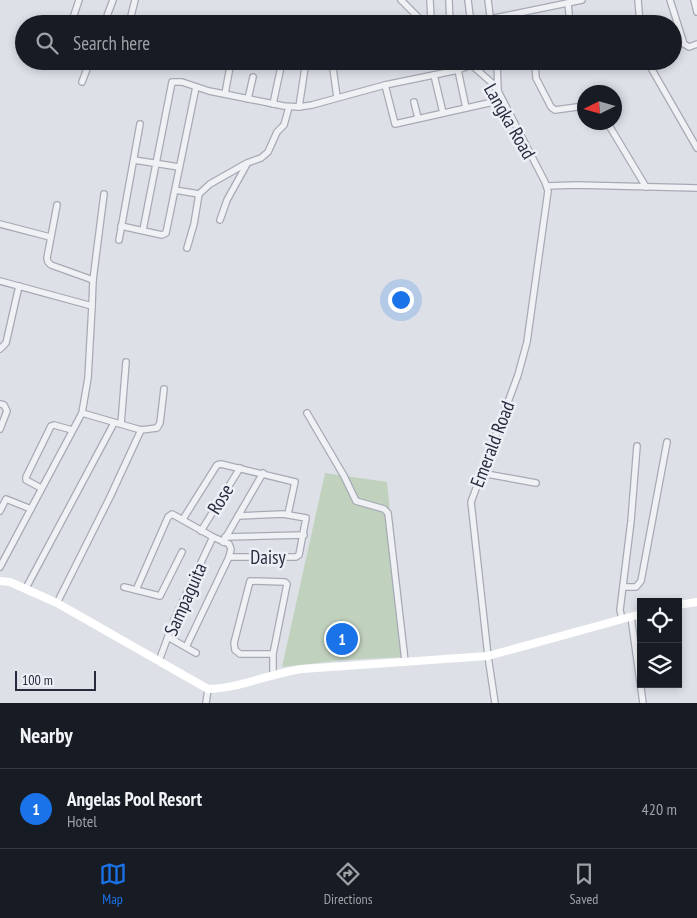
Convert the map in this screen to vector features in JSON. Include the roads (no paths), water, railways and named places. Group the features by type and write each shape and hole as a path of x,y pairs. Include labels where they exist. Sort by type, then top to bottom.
{"street":[{"path":"74,15 79,0"},
{"path":"107,15 113,0"},
{"path":"131,15 135,0"},
{"path":"400,0 417,15"},
{"path":"430,0 431,15"},
{"path":"449,0 450,15"},
{"path":"468,0 470,15"},
{"path":"488,0 490,15"},
{"path":"638,0 639,15"},
{"path":"670,0 675,15"},
{"path":"694,0 697,12"},
{"path":"517,15 578,1"},
{"path":"568,3 569,15"},
{"path":"682,38 684,44 689,47 697,44"},
{"path":"82,82 87,70"},
{"path":"225,94 229,70"},
{"path":"273,104 280,70"},
{"path":"299,107 305,70"},
{"path":"333,70 337,97"},
{"path":"143,230 171,83 174,81 248,99 289,107 299,107 385,85 458,70 466,108"},
{"name":"Langka Road","path":"478,70 498,91 547,186"},
{"path":"497,70 498,91"},
{"path":"536,70 536,78 551,107 555,110 577,107"},
{"path":"651,70 697,148"},
{"path":"434,75 443,113"},
{"path":"248,99 253,77"},
{"path":"385,85 394,124 502,100"},
{"path":"121,226 165,235 196,87"},
{"path":"414,102 418,118"},
{"path":"187,248 194,224 199,194 210,184 247,163 261,158 271,149 277,132 284,125 289,107"},
{"path":"119,240 140,124"},
{"path":"612,130 646,187"},
{"path":"134,160 179,167"},
{"path":"220,220 227,200 247,163"},
{"path":"547,186 697,188"},
{"name":"Emerald Road","path":"495,703 471,506 472,498 514,387 524,355 548,194 547,186"},
{"path":"175,190 199,194"},
{"path":"0,567 82,413 88,378 93,280 104,194"},
{"path":"57,205 50,237 48,262 51,265 93,280"},
{"path":"0,224 50,237"},
{"path":"0,281 92,306"},
{"path":"0,349 6,343 19,286"},
{"path":"121,424 126,362"},
{"path":"82,413 141,430 154,429 159,426 164,389"},
{"path":"0,404 4,405 7,411 0,428"},
{"path":"307,413 344,476 356,501 384,509 388,513 405,661"},
{"path":"26,588 114,423"},
{"path":"41,488 25,479 51,426 54,425 72,430"},
{"path":"57,603 141,430"},
{"path":"623,587 636,587 641,581 668,442"},
{"path":"622,619 620,610 637,446"},
{"path":"183,519 217,465 221,464 263,473 295,482 288,514 238,516"},
{"name":"Rose","path":"201,531 240,468"},
{"path":"224,540 263,473"},
{"path":"481,473 536,483"},
{"path":"0,511 3,497 31,509"},
{"path":"136,590 168,517 172,514 201,531 224,540 304,535"},
{"name":"Daisy","path":"186,647 229,558 298,557 306,518 288,514"},
{"name":"Sampaguita","path":"159,661 213,537"},
{"path":"224,540 230,545 229,558"},
{"path":"124,587 160,596 182,552"},
{"path":"0,581 10,582 26,588 57,603 208,689 230,686 272,674 310,668 488,656 637,615"},
{"path":"272,674 273,654 287,584 285,582 250,581 234,643 235,650 240,654 273,654"},
{"path":"682,605 697,602"},
{"path":"631,617 643,703"},
{"path":"168,637 196,654"},
{"path":"206,703 208,689"}],"place":[{"name":"Angelas Pool Resort","path":"342,639"}]}
